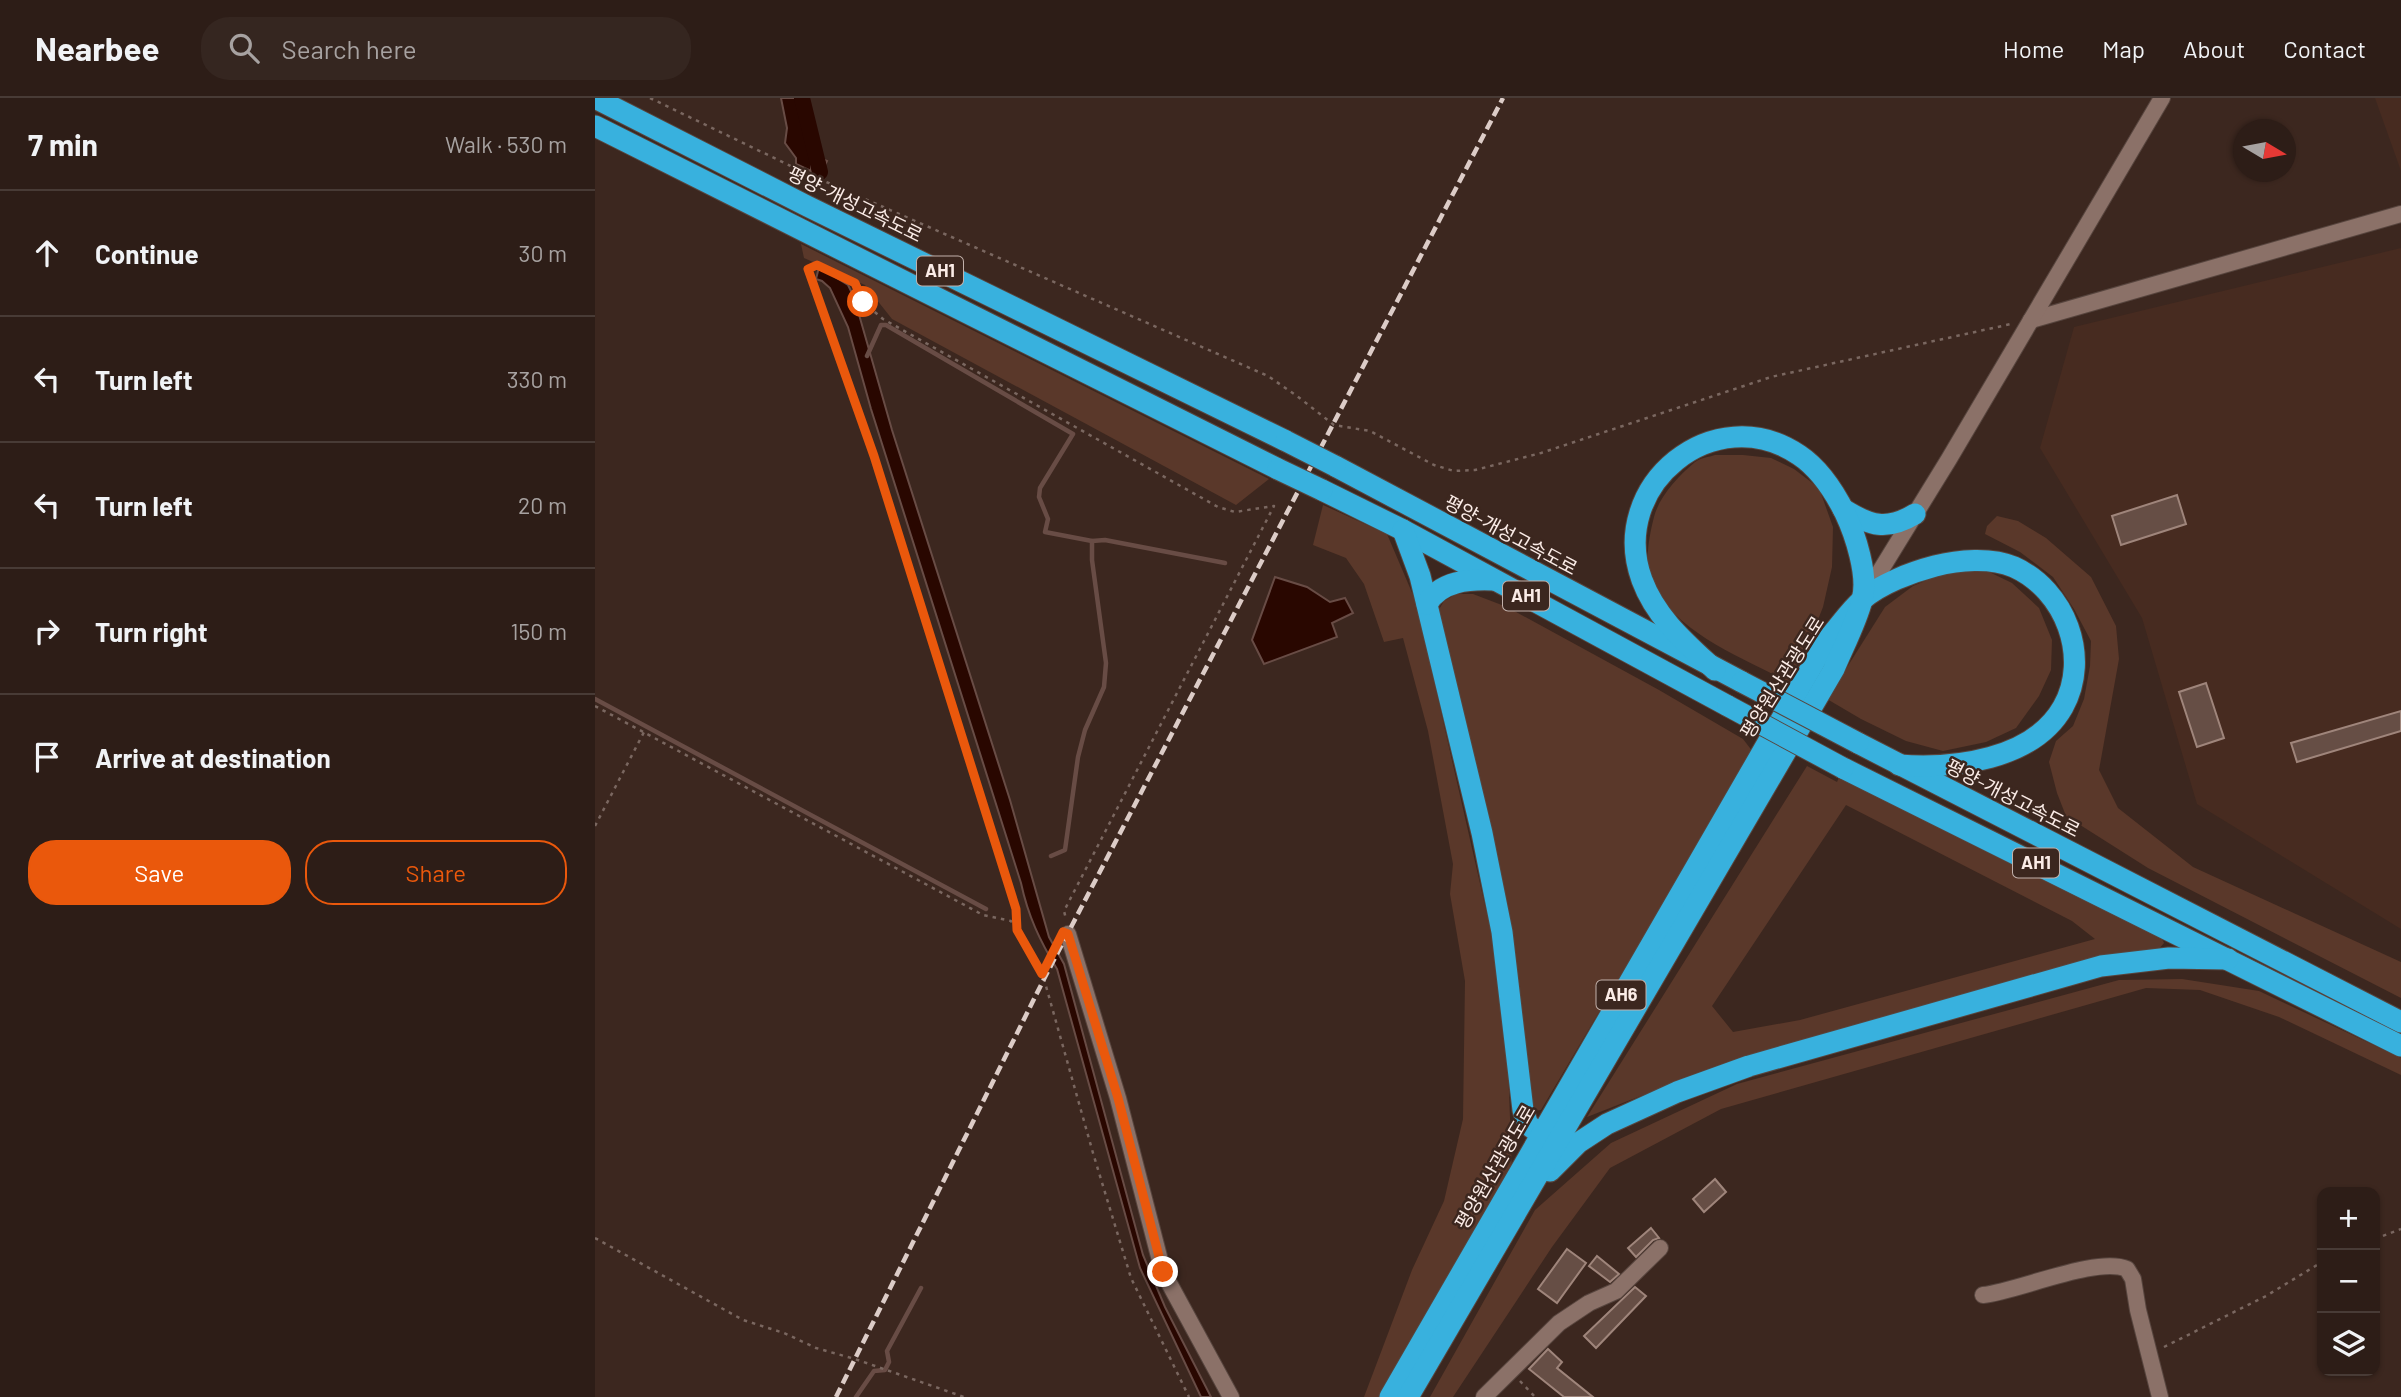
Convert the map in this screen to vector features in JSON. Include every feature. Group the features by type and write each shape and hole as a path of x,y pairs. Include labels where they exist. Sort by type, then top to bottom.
{"highway":[{"name":"평양-개성고속도로","path":"595,98 807,206 1335,466 1715,670 2401,1021"},
{"name":"AH1","path":"595,126 1403,530 1843,768 2401,1046"},
{"path":"1715,670 1683,641 1661,616 1642,579 1636,555 1636,530 1645,498 1658,477 1676,460 1704,443 1729,438 1753,438 1777,444 1799,455 1823,477 1852,528 1858,549 1863,599 1886,585 1923,569 1949,562 1983,561 2013,566 2033,579 2053,598 2071,632 2074,677 2069,692 2054,719 2031,740 2003,753 1964,762 1922,767 1899,765"},
{"path":"1843,509 1859,519 1879,525 1895,524 1915,514"},
{"path":"1403,530 1413,551 1427,604 1482,833 1502,932 1523,1110 1528,1125 1547,1138 1564,1132"},
{"path":"1427,604 1432,595 1460,582 1495,580"},
{"name":"평양원산관광도로","path":"1408,1397 1833,669 1863,599"},
{"name":"평양원산관광도로","path":"1390,1397 1827,640 1863,599"},
{"path":"1528,1193 1578,1143 1607,1124 1677,1092 1749,1066 2101,966 2169,958 2228,959"}],"street":[{"path":"1863,599 2162,98"},
{"path":"2031,320 2401,214"},
{"path":"1068,934 1118,1098 1163,1272 1231,1397"},
{"path":"1484,1397 1559,1323 1589,1303 1616,1291 1660,1248"},
{"path":"1983,1295 2111,1265 2127,1269 2133,1279 2137,1310 2160,1397"}],"path":[{"path":"650,98 799,170 1268,376 1333,425 1370,431 1434,464 1454,471 1475,470 1541,453 1771,377 2031,320"},
{"path":"1017,930 1016,909 886,496 808,269 817,265 855,283 863,302 883,319 1218,507 1235,512 1274,506 1064,911 1068,934 1063,932 1042,974"},
{"path":"595,706 983,915 1011,921 1042,974 1131,1278 1189,1397"},
{"path":"595,826 644,732"},
{"path":"2380,1237 2401,1229"},
{"path":"595,1238 743,1320 784,1333 816,1348 964,1397"},
{"path":"2149,1355 2266,1296 2317,1265"},
{"path":"1509,1373 1535,1397"}],"shaded area":[{"path":"781,98 799,98 811,154 827,161 825,165 811,160 811,171 796,164 796,158 785,143 787,128"},
{"path":"2375,98 2401,98 2401,171"},
{"path":"801,244 1269,479 1236,505 892,319 865,285 804,258"},
{"path":"2401,248 2401,929 2197,804 2142,618 2040,448 2074,327"},
{"path":"819,267 848,285 854,297 892,430 1010,800 1049,937 1064,964 1143,1255 1165,1307 1211,1397 1201,1397 1140,1268 1057,969 1027,906 871,409 848,327 830,288 816,279"},
{"path":"1715,455 1771,458 1794,469 1819,488 1833,527 1832,567 1823,607 1810,640 1788,682 1711,642 1693,629 1662,599 1652,581 1648,558 1649,541 1660,502 1676,480 1695,462"},
{"path":"1323,505 1387,534 1416,602 1494,945 1508,1064 1512,1172 1379,1397 1364,1397 1412,1270 1444,1201 1463,1119 1465,981 1450,894 1453,864 1428,731 1403,638 1384,642 1364,584 1346,558 1313,545"},
{"path":"1997,516 2018,521 2046,538 2091,577 2116,626 2119,659 2099,770 2118,808 2193,867 2401,962 2401,998 2148,868 2066,816 2049,762 2056,741 2073,726 2084,699 2091,641 2053,577 2020,552 1985,534 1987,526"},
{"path":"1983,569 2012,583 2039,608 2052,640 2051,670 2039,696 2016,728 1986,742 1943,751 1906,741 1827,699 1885,607 1913,586 1949,571"},
{"path":"1275,577 1307,587 1330,602 1345,598 1353,613 1332,623 1337,637 1264,664 1252,640"},
{"path":"1456,594 1473,594 1507,607 1743,739 1753,752 1541,1110 1534,1111 1496,849 1451,675 1438,611 1444,601"},
{"path":"1807,766 1837,782 1841,773 2158,930 2164,943 2158,950 2083,964 1707,1070 1587,1117","holes":["1846,805 2072,921 2095,939 1800,1020 1733,1032 1712,1006"]},
{"path":"2182,979 2259,991 2401,1058 2401,1075 2279,1017 2200,990 2146,988 1721,1109 1610,1168 1552,1247 1453,1397 1430,1397 1535,1210 1611,1143 1737,1084 2119,980"}],"building":[{"path":"2177,495 2186,524 2121,545 2112,516"},
{"path":"2206,683 2224,738 2197,747 2179,692"},
{"path":"2401,711 2401,731 2297,762 2291,743"},
{"path":"1715,1179 1726,1192 1704,1212 1693,1199"},
{"path":"1651,1228 1659,1238 1653,1240 1636,1257 1628,1248"},
{"path":"1567,1249 1586,1263 1557,1303 1538,1289"},
{"path":"1597,1256 1619,1274 1610,1282 1589,1266"},
{"path":"1635,1287 1646,1296 1596,1348 1584,1336"},
{"path":"1548,1349 1562,1362 1557,1368 1593,1397 1564,1397 1529,1369"}],"waterway":[{"path":"802,98 820,172"},
{"path":"867,356 881,325 886,325 1073,434 1040,488 1039,497 1048,519 1045,532 1092,541 1105,540 1225,563"},
{"path":"1051,856 1065,850 1078,757 1085,730 1104,687 1106,663 1092,560 1092,541"},
{"path":"595,699 986,909"},
{"path":"856,1397 874,1371 885,1370 889,1362 887,1351 921,1288"}],"railway":[{"path":"836,1397 1044,979 1503,98"}],"route":[{"path":"863,302 855,283 817,265 808,269 874,456 1016,909 1017,930 1042,974 1063,932 1068,934 1118,1098 1163,1272"}]}
